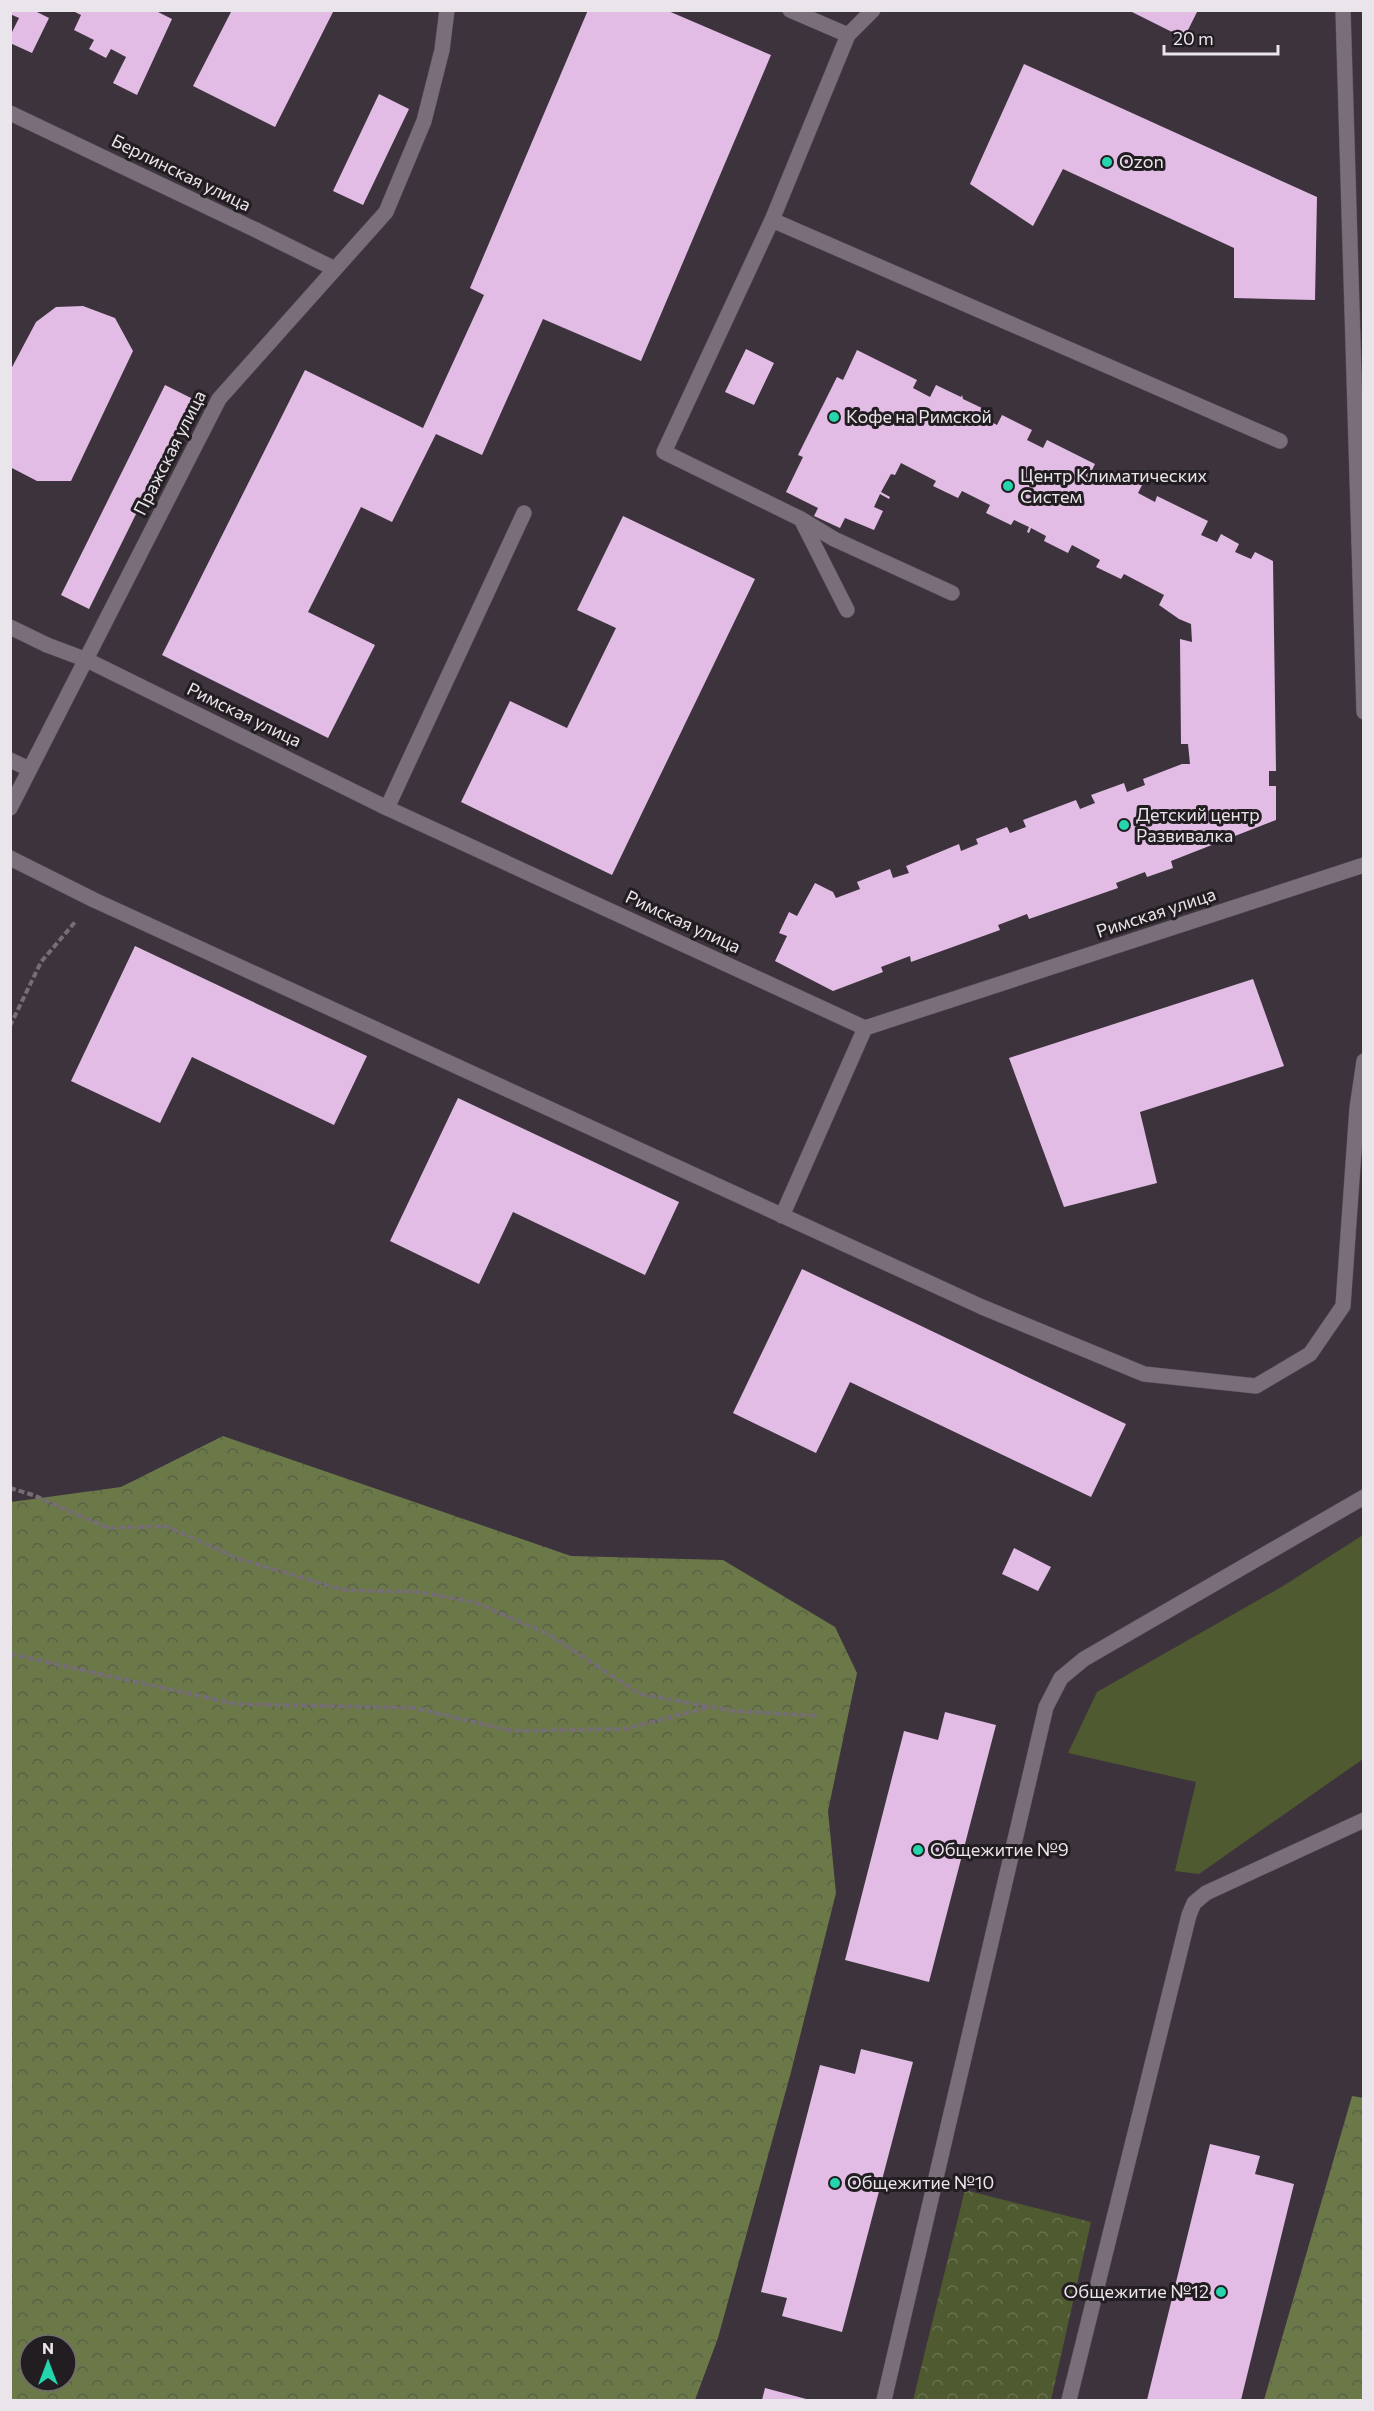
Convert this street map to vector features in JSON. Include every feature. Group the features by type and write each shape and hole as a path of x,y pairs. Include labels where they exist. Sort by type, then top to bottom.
{"street":[{"name":"Пражская улица","path":"10,808 219,399 386,212 424,121 442,50 447,10"},
{"path":"790,10 848,35"},
{"path":"873,10 848,35 772,219 664,452 801,519 834,538 952,593"},
{"path":"1343,10 1364,712"},
{"name":"Берлинская улица","path":"10,113 335,269"},
{"path":"772,219 1280,441"},
{"path":"387,808 524,513"},
{"path":"801,519 847,610"},
{"name":"Римская улица","path":"10,627 47,645 87,660 387,808 865,1028 1364,865"},
{"path":"10,759 29,769"},
{"path":"10,858 94,900 782,1216 982,1307 1144,1374 1256,1386 1310,1354 1343,1306 1357,1108 1364,1061"},
{"path":"782,1216 865,1028"},
{"path":"884,2400 1046,1707 1061,1678 1084,1659 1364,1497"},
{"path":"1069,2400 1189,1915 1194,1903 1206,1893 1364,1820"}],"path":[{"path":"10,1026 41,962 94,900"},
{"path":"10,1488 33,1495 108,1528 166,1526 239,1559 344,1590 419,1592 474,1602 548,1634 640,1694 734,1711 820,1716"},
{"path":"10,1654 236,1704 415,1708 512,1731 625,1729 711,1707"}],"green space":[{"path":"223,1436 571,1556 723,1560 835,1627 857,1673 828,1811 836,1893 791,2072 718,2338 695,2400 11,2400 11,1502 121,1487"},
{"path":"1363,1535 1363,1759 1199,1874 1175,1871 1196,1782 1068,1753 1097,1692 1283,1586"},
{"path":"1352,2096 1364,2098 1363,2400 1264,2400"},
{"path":"965,2190 1091,2222 1051,2400 913,2400"}],"building":[{"path":"10,10 33,10 49,18 32,53 10,43 10,36 19,18 10,14"},
{"path":"71,10 154,10 172,19 137,95 113,83 126,57 111,49 106,58 89,49 94,40 74,30 81,15"},
{"path":"232,10 334,10 275,127 193,86"},
{"path":"588,10 666,10 771,55 641,361 543,319 482,455 436,434 392,522 361,507 308,612 375,645 328,738 162,655 305,370 423,428 484,295 470,288"},
{"path":"1128,10 1198,10 1184,38"},
{"path":"1024,64 1317,197 1315,300 1234,298 1234,248 1063,169 1033,226 970,184"},
{"path":"379,94 409,109 363,205 333,191"},
{"path":"83,306 115,318 133,351 71,481 37,481 10,467 10,371 36,322 56,307"},
{"path":"746,349 774,363 754,405 725,392"},
{"path":"857,350 917,380 913,388 930,397 936,385 961,397 962,395 963,399 984,409 980,416 997,425 1002,415 1032,430 1027,440 1043,448 1047,440 1095,464 1092,470 1108,479 1112,470 1142,485 1138,493 1155,502 1157,496 1208,521 1201,535 1217,542 1221,534 1239,544 1235,552 1251,559 1255,552 1273,561 1276,771 1269,771 1269,786 1276,786 1276,820 1171,861 1173,868 1147,877 1145,872 1116,883 1118,888 1029,919 1027,914 998,925 1000,930 911,962 910,956 881,967 883,972 833,991 775,961 787,936 779,933 789,912 797,916 815,883 833,892 836,898 860,889 857,882 890,869 893,878 909,873 906,866 959,844 961,851 978,844 976,839 1007,827 1010,833 1026,827 1023,820 1076,800 1080,809 1095,803 1091,795 1124,783 1127,792 1145,785 1143,779 1182,764 1190,764 1188,744 1181,744 1180,639 1192,642 1191,624 1179,619 1159,605 1164,595 1124,574 1121,579 1096,567 1100,560 1072,545 1068,553 1044,541 1046,536 1031,528 1029,533 1027,532 1029,527 1014,520 1011,525 986,513 990,505 962,491 958,498 933,486 936,481 901,463 895,475 891,474 881,492 890,497 889,499 880,494 874,507 883,511 874,530 845,518 840,528 814,516 818,508 786,492 803,457 798,455 837,377 843,380"},
{"path":"165,385 193,399 89,609 61,595"},
{"path":"623,516 755,579 612,875 461,802 510,701 567,728 616,628 577,610"},
{"path":"135,946 367,1056 334,1125 192,1057 160,1123 71,1081"},
{"path":"1253,979 1284,1066 1140,1112 1157,1183 1064,1207 1009,1058"},
{"path":"458,1098 679,1202 645,1275 513,1212 479,1284 390,1241"},
{"path":"802,1269 1126,1424 1091,1497 850,1382 816,1453 733,1413"},
{"path":"1014,1548 1051,1567 1038,1591 1002,1574"},
{"name":"Общежитие №9","path":"945,1712 996,1725 929,1982 845,1960 904,1731 938,1740"},
{"name":"Общежитие №10","path":"861,2049 913,2062 842,2332 782,2316 787,2298 761,2292 820,2065 855,2074"},
{"name":"Общежитие №12","path":"1210,2144 1260,2156 1255,2174 1294,2184 1241,2400 1147,2400"},
{"path":"765,2388 810,2400 762,2400"}],"place":[{"name":"Ozon","path":"1107,162"},
{"name":"Кофе на Римской","path":"834,417"},
{"name":"Центр Климатических Систем","path":"1008,486"},
{"name":"Детский центр Развивалка","path":"1124,825"},
{"name":"Общежитие №9","path":"918,1850"},
{"name":"Общежитие №10","path":"835,2183"},
{"name":"Общежитие №12","path":"1221,2292"}]}
